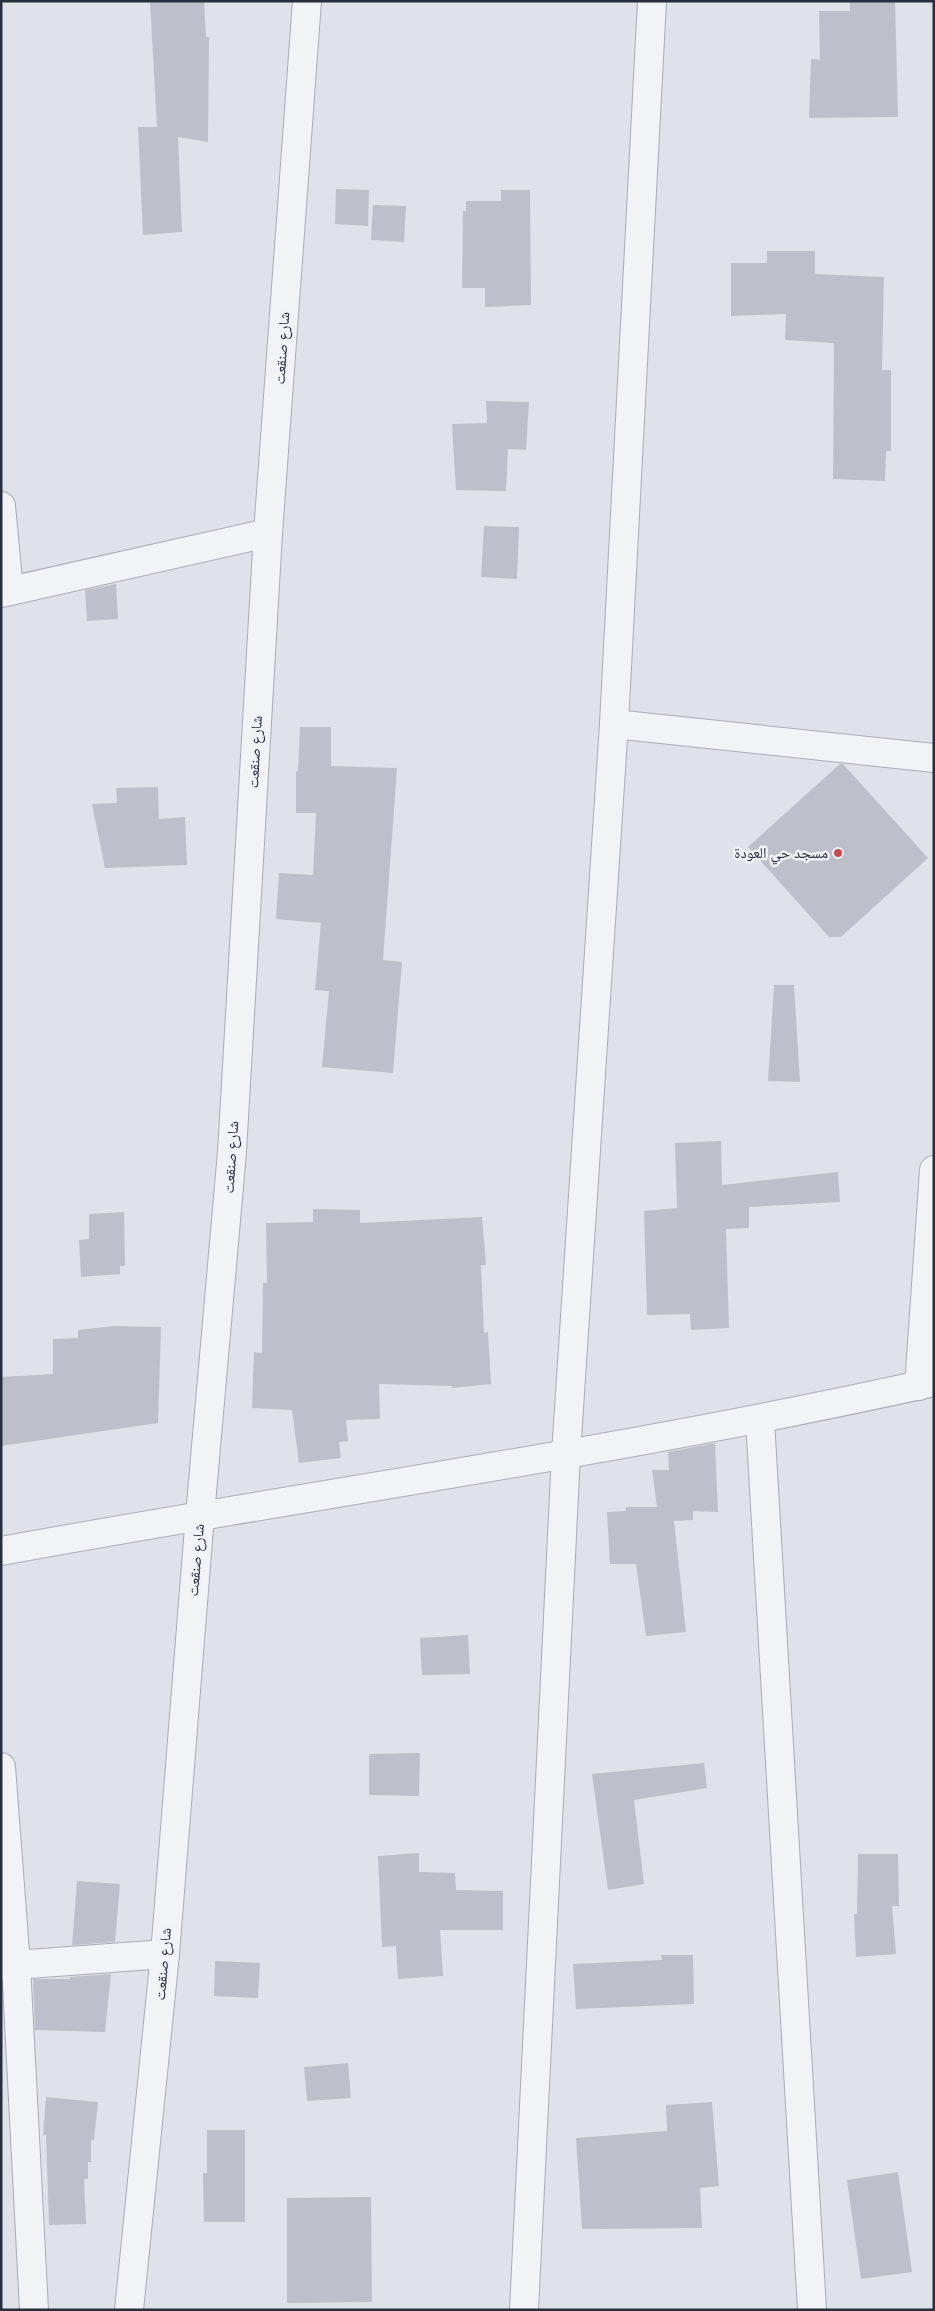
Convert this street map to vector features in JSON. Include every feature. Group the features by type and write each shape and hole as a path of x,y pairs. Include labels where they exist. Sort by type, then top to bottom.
{"street":[{"name":"شارع صنقعت","path":"129,2310 165,1954 200,1515 232,1152 268,534 307,1"},
{"path":"524,2310 566,1454 614,724 652,1"},
{"path":"1,506 5,592 268,534"},
{"path":"614,724 934,758"},
{"path":"1,1551 200,1515 760,1420 927,1384 934,1170"},
{"path":"760,1420 812,2310"},
{"path":"1,1767 9,1965 34,2310"},
{"path":"9,1965 165,1954"}],"building":[{"path":"150,1 204,1 206,37 209,37 208,142 178,137 182,232 143,235 138,127 157,127"},
{"path":"850,1 895,1 898,117 809,118 811,59 820,60 819,11 850,11"},
{"path":"336,189 369,190 368,226 335,224"},
{"path":"501,190 530,190 531,305 485,307 485,288 462,288 463,211 466,211 466,201 501,201"},
{"path":"373,205 406,206 404,242 371,240"},
{"path":"767,251 815,251 815,274 884,277 882,370 891,370 891,451 886,451 885,481 833,479 834,343 785,340 786,314 731,316 731,263 767,263"},
{"path":"486,401 529,402 526,450 508,449 506,491 456,490 452,424 487,423"},
{"path":"484,526 519,527 517,579 481,577"},
{"path":"116,584 118,619 87,621 85,590"},
{"path":"300,727 331,727 331,766 397,768 383,960 402,962 393,1073 322,1067 329,991 315,990 321,923 276,919 279,873 313,875 316,813 296,813 296,771 298,771"},
{"name":"مسجد حي العودة","path":"840,764 843,764 928,858 841,937 829,937 748,847"},
{"path":"158,787 159,819 185,817 187,865 105,868 92,804 117,803 116,788"},
{"path":"774,985 794,985 800,1082 768,1081"},
{"path":"721,1141 722,1185 838,1172 840,1202 749,1207 749,1228 726,1229 729,1328 691,1330 690,1314 647,1315 644,1211 677,1208 675,1143"},
{"path":"313,1209 360,1210 360,1223 482,1217 486,1265 481,1265 484,1333 488,1332 491,1384 452,1388 452,1386 379,1384 380,1419 346,1420 348,1441 339,1442 341,1458 299,1463 292,1410 252,1408 254,1352 262,1353 263,1283 267,1283 266,1223 313,1222"},
{"path":"124,1212 125,1266 120,1266 120,1274 81,1277 79,1240 89,1239 89,1214"},
{"path":"114,1326 161,1327 158,1423 1,1446 1,1377 53,1374 53,1339 78,1338 78,1330"},
{"path":"715,1443 718,1512 693,1511 693,1520 674,1521 686,1632 646,1636 636,1564 610,1564 607,1512 626,1511 626,1507 657,1507 652,1470 669,1470 668,1452"},
{"path":"468,1635 470,1674 422,1675 420,1638"},
{"path":"420,1753 419,1796 369,1795 369,1754"},
{"path":"704,1763 707,1788 634,1800 644,1884 608,1890 592,1774"},
{"path":"419,1853 419,1872 455,1873 456,1890 503,1891 503,1930 440,1930 443,1976 398,1979 396,1946 382,1947 378,1856"},
{"path":"858,1854 898,1854 899,1906 892,1906 896,1954 856,1957 854,1914 857,1914"},
{"path":"77,1881 120,1884 115,1942 72,1945"},
{"path":"661,1955 693,1955 694,2004 576,2009 573,1964 662,1960"},
{"path":"215,1961 260,1963 258,1998 214,1996"},
{"path":"111,1974 105,2032 35,2030 33,1979 70,1979 70,1977"},
{"path":"348,2063 351,2098 307,2101 304,2067"},
{"path":"46,2097 98,2102 94,2140 91,2140 91,2162 88,2162 88,2179 84,2179 86,2224 49,2225 46,2135 43,2135"},
{"path":"712,2102 719,2186 700,2188 702,2228 582,2229 576,2138 667,2131 666,2105"},
{"path":"207,2130 245,2130 245,2222 204,2222 203,2173 207,2173"},
{"path":"898,2172 912,2272 861,2279 847,2180"},
{"path":"371,2197 372,2302 287,2303 287,2198"}],"place":[{"name":"مسجد حي العودة","path":"838,853"}]}
